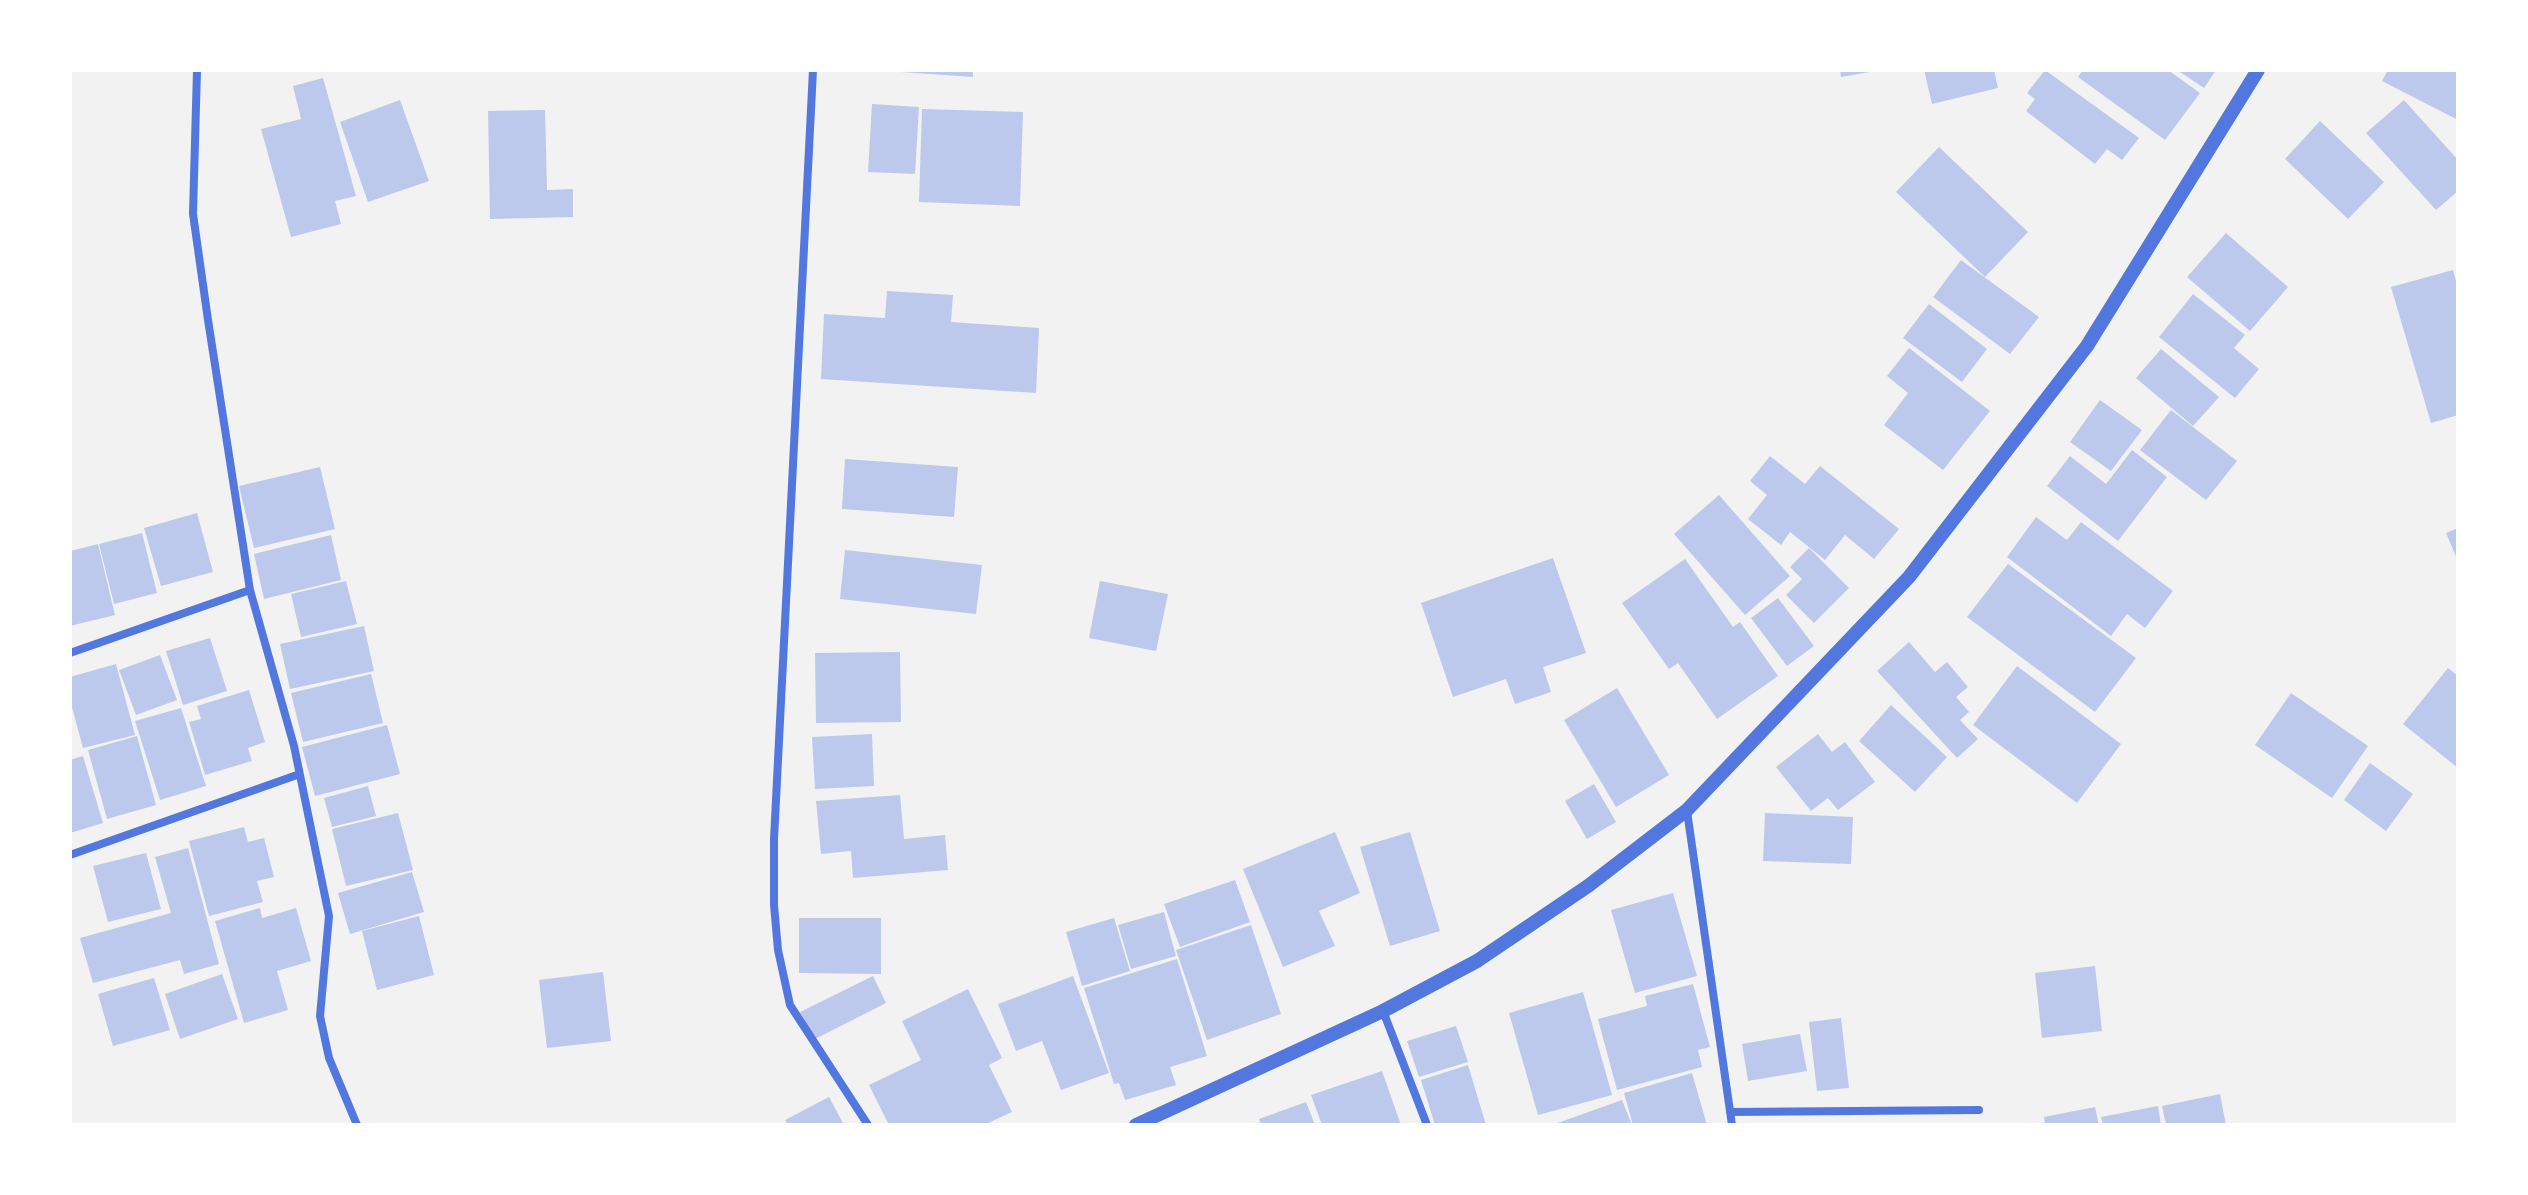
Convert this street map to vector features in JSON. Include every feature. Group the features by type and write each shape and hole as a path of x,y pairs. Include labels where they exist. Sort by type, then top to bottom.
{"street":[{"path":"197,70 193,214 250,590 294,746 297,775 329,916 320,1016 329,1058 357,1125"},
{"path":"813,70 774,839 774,905 778,950 790,1005 868,1125"},
{"path":"1136,1125 1383,1011 1477,961 1588,886 1687,810 1909,577 2087,346 2258,70"},
{"path":"70,653 250,590"},
{"path":"70,855 297,775"},
{"path":"1687,810 1732,1125"},
{"path":"1383,1011 1427,1125"},
{"path":"1730,1112 1979,1110"}],"building":[{"path":"872,70 973,70 973,77"},
{"path":"1840,70 1869,70 1870,72 1841,77"},
{"path":"1924,70 1994,70 1998,88 1932,104"},
{"path":"2045,70 2139,138 2122,160 2107,149 2095,164 2026,111 2035,99 2027,93"},
{"path":"2083,70 2168,70 2200,93 2165,140 2078,77"},
{"path":"2177,70 2216,70 2204,88"},
{"path":"2388,70 2458,70 2458,120 2382,81"},
{"path":"323,78 356,196 335,201 341,224 291,237 261,129 301,119 293,86"},
{"path":"400,100 429,181 368,202 340,122"},
{"path":"2404,100 2458,160 2458,191 2436,210 2366,133"},
{"path":"872,104 919,107 915,174 868,172"},
{"path":"922,109 1023,112 1020,206 919,202"},
{"path":"545,110 547,190 573,189 573,217 490,219 488,111"},
{"path":"2320,121 2384,182 2348,219 2285,159"},
{"path":"1939,147 2028,232 1985,277 1896,192"},
{"path":"2226,233 2288,287 2250,331 2187,277"},
{"path":"1961,260 2039,317 2010,354 1933,297"},
{"path":"2453,270 2458,288 2458,415 2431,423 2391,287"},
{"path":"887,291 953,295 951,322 1039,328 1036,393 821,379 824,314 885,318"},
{"path":"2193,294 2245,335 2234,348 2259,369 2235,398 2159,337"},
{"path":"1929,304 1987,349 1962,382 1903,338"},
{"path":"1909,348 1990,411 1943,470 1884,425 1908,393 1887,376"},
{"path":"2161,349 2219,397 2193,426 2136,378"},
{"path":"2100,400 2142,430 2111,471 2070,442"},
{"path":"2171,410 2237,461 2206,500 2140,450"},
{"path":"2132,450 2167,477 2118,541 2047,486 2070,456 2106,484"},
{"path":"1770,456 1805,484 1820,466 1899,529 1874,559 1845,535 1825,560 1790,532 1781,545 1748,519 1767,495 1750,481"},
{"path":"845,459 958,467 954,517 842,509"},
{"path":"320,467 335,529 254,548 239,486"},
{"path":"1719,495 1790,576 1745,615 1674,534"},
{"path":"197,513 213,572 161,586 144,528"},
{"path":"2036,517 2067,540 2081,522 2173,591 2145,628 2127,614 2111,636 2007,557"},
{"path":"2458,528 2458,561 2446,533"},
{"path":"142,533 157,593 114,604 99,544"},
{"path":"331,535 341,580 264,599 254,554"},
{"path":"98,544 115,615 70,626 70,551"},
{"path":"1809,548 1849,588 1814,623 1786,595 1802,579 1790,567"},
{"path":"845,550 982,565 976,614 840,599"},
{"path":"1553,558 1586,653 1543,667 1551,692 1515,704 1506,679 1453,697 1421,603"},
{"path":"1685,559 1733,627 1740,622 1778,676 1717,719 1678,663 1669,669 1622,603"},
{"path":"2008,564 2136,658 2095,712 1967,617"},
{"path":"346,581 357,624 301,637 291,594"},
{"path":"1100,581 1168,594 1156,651 1089,638"},
{"path":"1778,598 1814,646 1787,666 1751,618"},
{"path":"364,626 374,671 290,689 280,644"},
{"path":"210,638 227,691 183,705 166,651"},
{"path":"1909,642 1935,672 1947,662 1968,687 1956,697 1969,712 1960,720 1978,739 1957,758 1877,671"},
{"path":"900,652 901,722 816,723 815,653"},
{"path":"160,655 177,700 136,715 119,670"},
{"path":"116,664 135,735 83,748 70,700 70,677"},
{"path":"2017,666 2121,744 2077,803 1973,725"},
{"path":"2448,668 2458,676 2458,768 2403,724"},
{"path":"371,674 383,723 303,742 291,693"},
{"path":"1617,688 1669,775 1616,807 1564,720"},
{"path":"249,690 265,742 248,748 252,761 205,775 189,722 201,719 197,706"},
{"path":"2291,693 2368,746 2332,798 2255,745"},
{"path":"1891,705 1947,757 1915,792 1859,741"},
{"path":"181,708 206,786 160,800 135,721"},
{"path":"387,725 400,774 315,796 302,747"},
{"path":"872,734 874,786 815,789 812,737"},
{"path":"1818,734 1832,752 1845,742 1875,782 1838,810 1828,798 1811,811 1776,767"},
{"path":"137,736 156,805 107,819 88,750"},
{"path":"83,756 103,823 70,833 70,760"},
{"path":"2370,763 2413,794 2386,831 2344,800"},
{"path":"1594,784 1616,822 1587,839 1565,801"},
{"path":"368,786 376,816 332,827 324,798"},
{"path":"900,795 904,839 945,835 948,870 853,878 851,851 821,854 816,801"},
{"path":"398,813 413,870 346,886 332,829"},
{"path":"1765,813 1853,817 1851,864 1763,861"},
{"path":"244,827 248,842 264,838 274,877 257,881 263,902 209,916 189,841"},
{"path":"1335,832 1360,893 1319,911 1335,946 1283,967 1243,869"},
{"path":"1410,832 1440,931 1390,946 1360,847"},
{"path":"188,848 219,964 184,974 180,960 93,983 80,938 171,913 155,857"},
{"path":"146,853 161,909 108,922 93,866"},
{"path":"412,872 424,912 350,934 338,893"},
{"path":"1235,880 1250,922 1180,947 1164,904"},
{"path":"1673,893 1697,976 1635,993 1611,910"},
{"path":"260,908 262,918 296,908 311,961 277,971 288,1010 244,1023 215,921"},
{"path":"1164,912 1176,956 1131,969 1118,925"},
{"path":"419,916 434,975 377,990 362,931"},
{"path":"799,918 881,918 881,974 799,973"},
{"path":"1114,918 1130,971 1082,986 1066,932"},
{"path":"1251,925 1281,1014 1207,1040 1176,950"},
{"path":"1177,959 1207,1056 1170,1067 1176,1085 1125,1100 1119,1083 1114,1084 1084,988"},
{"path":"2095,966 2102,1031 2042,1038 2035,973"},
{"path":"603,972 611,1041 547,1048 539,980"},
{"path":"222,974 238,1019 180,1039 165,994"},
{"path":"873,976 886,1003 815,1039 800,1012"},
{"path":"1073,976 1109,1073 1061,1090 1042,1041 1016,1051 998,1004"},
{"path":"154,978 170,1030 113,1046 98,994"},
{"path":"1693,984 1710,1047 1698,1050 1702,1067 1617,1090 1598,1019 1647,1006 1645,996"},
{"path":"968,989 1002,1058 989,1065 1012,1112 984,1125 889,1125 869,1085 921,1060 902,1021"},
{"path":"1583,992 1612,1095 1538,1115 1509,1013"},
{"path":"1841,1018 1849,1088 1817,1091 1809,1022"},
{"path":"1456,1026 1468,1062 1419,1077 1407,1041"},
{"path":"1800,1034 1807,1071 1748,1081 1742,1044"},
{"path":"1468,1065 1486,1125 1435,1125 1421,1080"},
{"path":"1382,1071 1401,1125 1322,1125 1311,1095"},
{"path":"1692,1073 1707,1125 1633,1125 1624,1093"},
{"path":"2220,1094 2226,1125 2166,1125 2162,1106"},
{"path":"829,1097 844,1125 788,1125 785,1120"},
{"path":"1622,1100 1632,1125 1552,1125"},
{"path":"1306,1102 1315,1125 1261,1125 1259,1119"},
{"path":"2158,1106 2161,1125 2103,1125 2101,1117"},
{"path":"2095,1107 2099,1125 2045,1125 2044,1117"}]}
